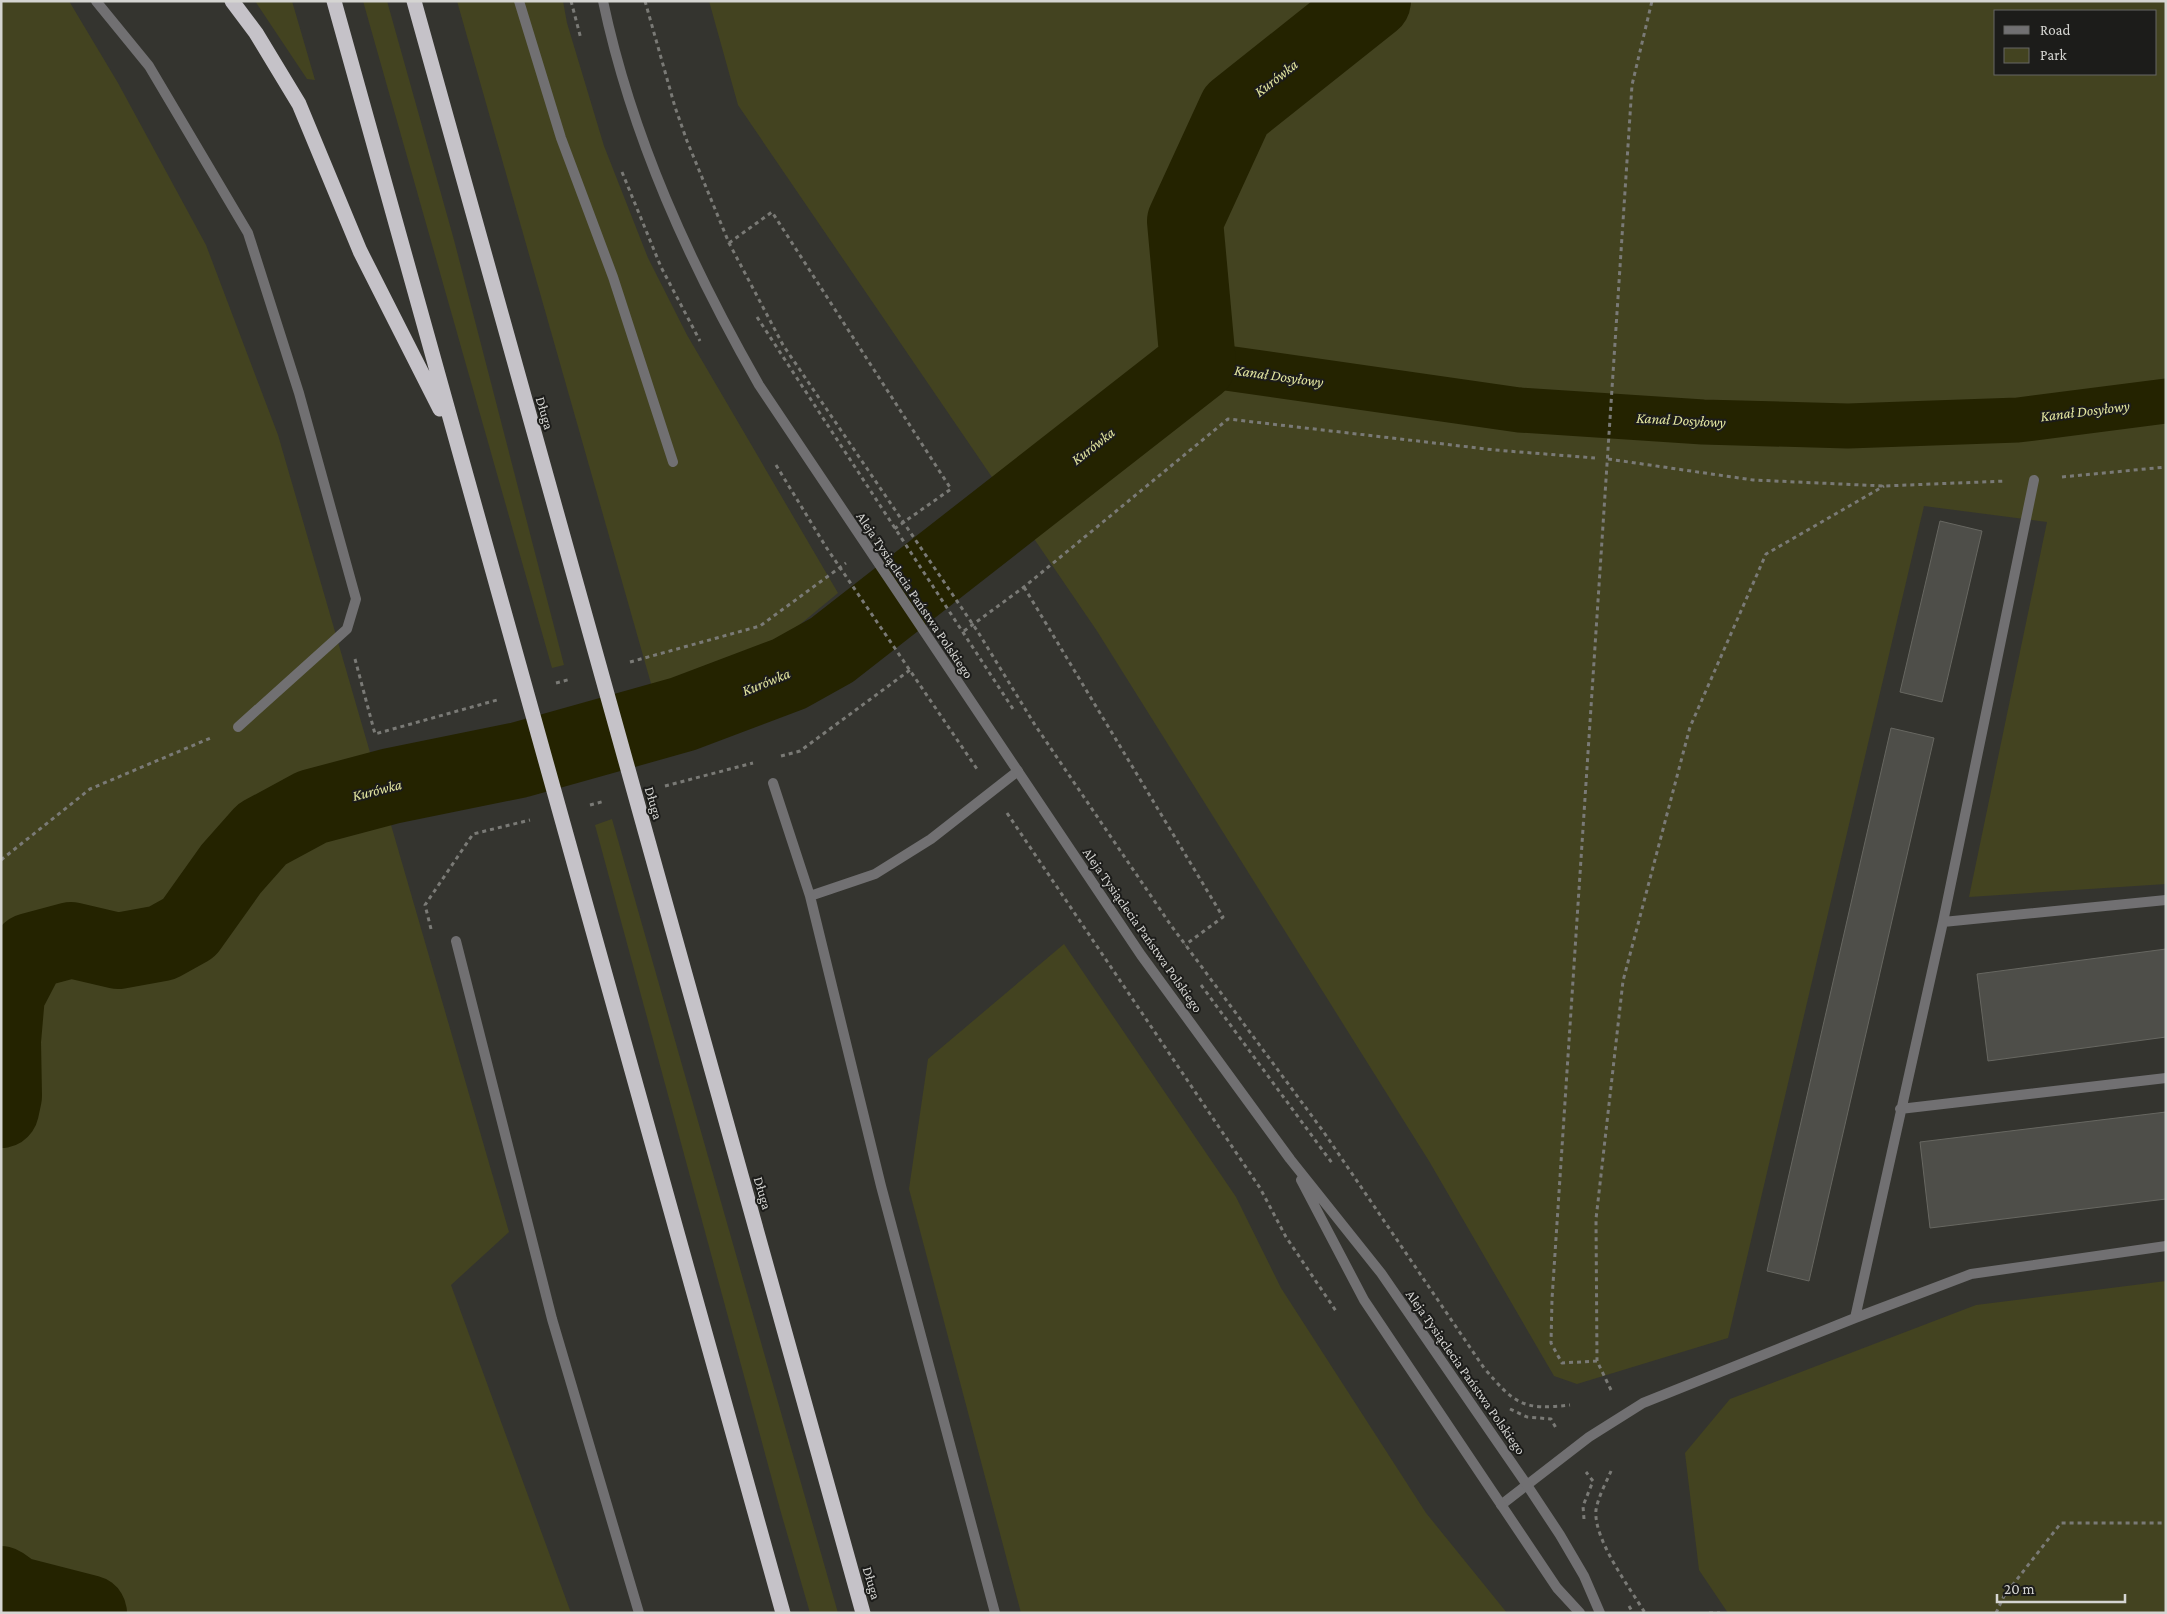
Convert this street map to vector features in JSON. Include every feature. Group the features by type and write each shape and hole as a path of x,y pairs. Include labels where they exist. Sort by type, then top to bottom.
{"highway":[{"path":"232,1 256,33 299,104 360,251 456,440"},
{"path":"334,1 783,1613"},
{"name":"Długa","path":"414,1 863,1613"}],"street":[{"path":"96,1 149,66 248,233 299,393 356,599 347,629 238,726"},
{"path":"519,1 561,138 612,277 673,462"},
{"name":"Aleja Tysiąclecia Państwa Polskiego","path":"603,1 623,82 646,150 693,260 759,385 1141,955 1290,1159 1381,1273 1527,1485 1584,1576 1600,1613"},
{"path":"1856,1318 1942,922 2034,480"},
{"path":"810,896 875,874 931,839 1018,771"},
{"path":"773,783 810,896 881,1186 995,1613"},
{"path":"1942,922 2166,900"},
{"path":"456,941 552,1319 639,1613"},
{"path":"1900,1109 2166,1078"},
{"name":"Aleja Tysiąclecia Państwa Polskiego","path":"1290,1159 1364,1300 1557,1588 1580,1613"},
{"path":"1501,1505 1589,1437 1643,1402 1856,1318 1971,1274 2166,1246"}],"path":[{"path":"645,1 675,107 729,243 782,345 978,632 1035,725 1185,945 1323,1131 1484,1368 1505,1393 1522,1404 1541,1408 1570,1405"},
{"path":"1597,1362 1562,1363 1551,1343 1553,1279 1632,85 1652,1"},
{"path":"729,243 772,212 951,489 889,533"},
{"path":"753,311 766,334 968,638 1019,719"},
{"path":"960,634 1024,586 1228,419 1495,450 1596,458"},
{"path":"1608,459 1754,480 1884,486 2034,480 2166,467"},
{"path":"1623,1416 1597,1362 1596,1219 1623,981 1690,727 1766,554 1884,486"},
{"path":"826,547 1260,1188 1286,1237 1340,1318"},
{"path":"625,664 760,626 850,561"},
{"path":"1024,586 1223,917 1185,945"},
{"path":"347,629 375,734 500,699"},
{"path":"771,759 800,751 913,669"},
{"path":"548,685 577,677"},
{"path":"1,860 90,789 238,726"},
{"path":"656,788 762,761"},
{"path":"588,805 608,800"},
{"path":"432,934 425,905 473,834 531,820"},
{"path":"1200,984 1336,1170"},
{"path":"1507,1407 1527,1417 1550,1419"},
{"path":"1611,1470 1596,1510 1597,1529 1605,1548 1645,1613"},
{"path":"1996,1613 2004,1596 2061,1523 2166,1523"},
{"path":"1709,1613 1720,1613"}],"green space":[{"path":"1,1 69,1 118,83 206,245 278,435 509,1232 451,1285 571,1613 1,1613"},
{"path":"255,1 292,1 315,80 307,79"},
{"path":"363,1 387,1 454,240 564,665 552,668"},
{"path":"457,1 563,1 567,23 604,146 648,258 687,335 838,593 786,636 705,669 652,687"},
{"path":"709,1 2166,1 2166,884 1969,897 2047,522 1924,506 1728,1338 1577,1384 1554,1376 1429,1161 1097,631 738,105"},
{"path":"612,819 838,1613 810,1613 780,1509 595,825"},
{"path":"1064,944 1236,1197 1281,1288 1426,1513 1507,1613 1021,1613 909,1189 928,1059"},
{"path":"2166,1281 2166,1613 1728,1613 1699,1570 1685,1453 1730,1399 1976,1305"}],"building":[{"path":"1940,521 1982,531 1942,702 1900,692"},
{"path":"1891,728 1934,738 1809,1281 1767,1271"},
{"path":"2166,949 2166,1037 1988,1061 1977,974"},
{"path":"2166,1112 2166,1199 1930,1228 1920,1142"}],"waterway":[{"name":"Kurówka","path":"1,1110 4,1096 3,1041 7,995 30,951 71,940 118,951 162,943 189,928 231,869 262,834 312,807 391,786 519,760 683,714 789,674 832,650 1198,364 1185,221 1236,110 1373,1"},
{"name":"Kanał Dosyłowy","path":"1198,364 1519,410 1703,422 1848,426 2018,420 2166,401"},
{"name":"Kurówka","path":"1,1584 15,1594 89,1613"}]}
